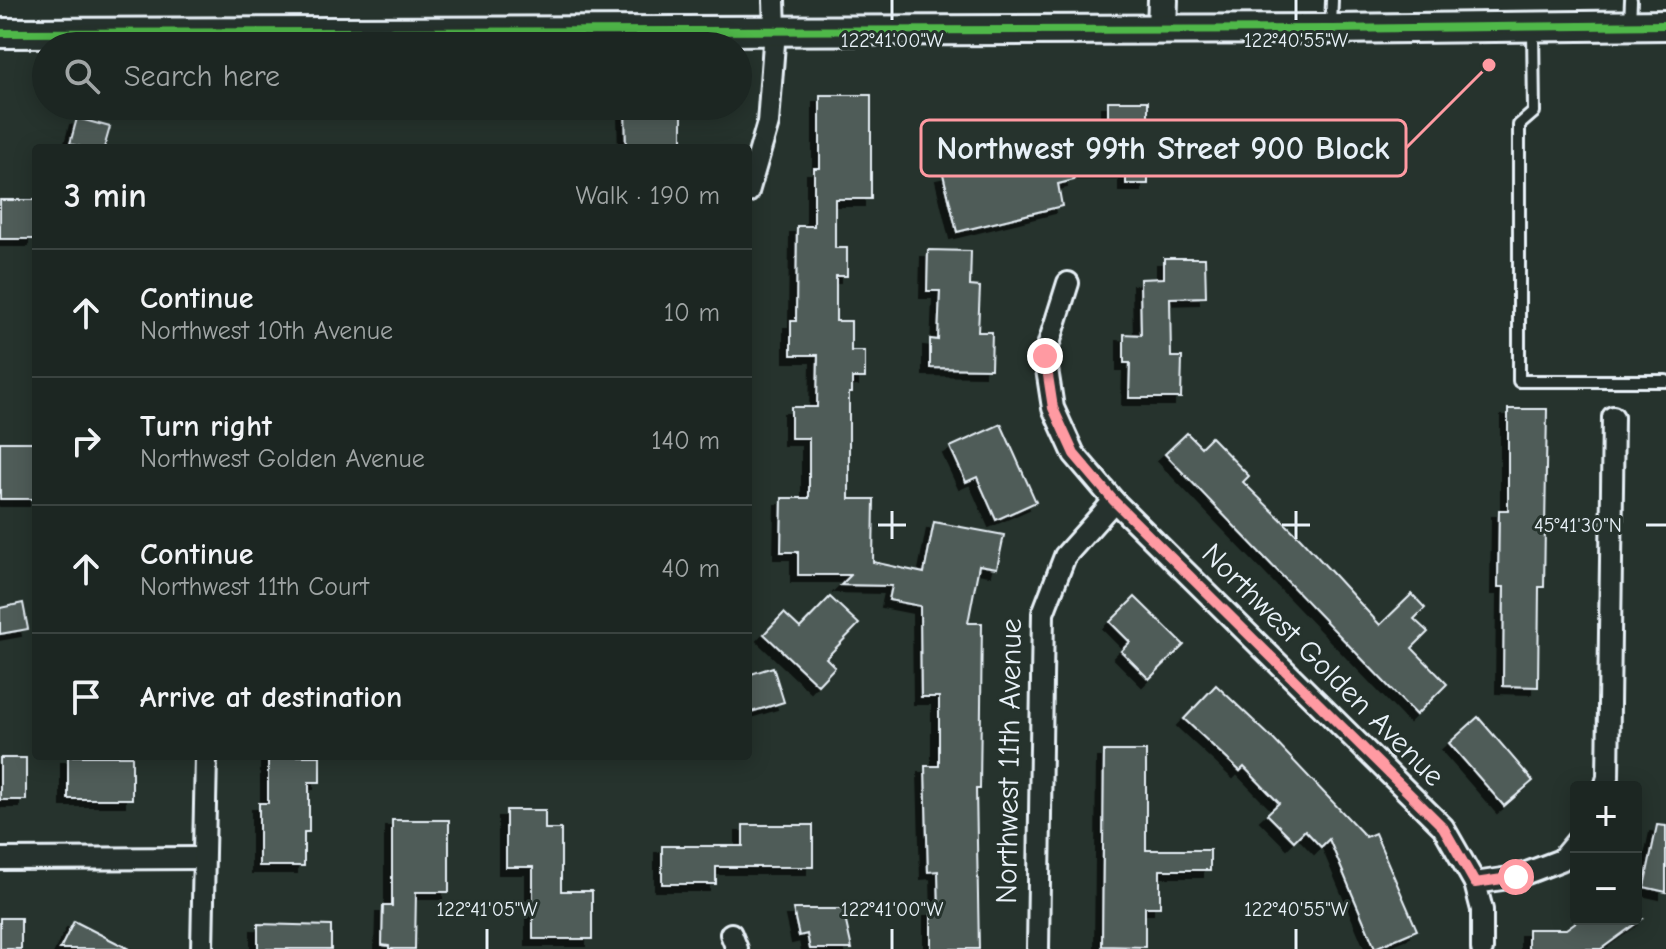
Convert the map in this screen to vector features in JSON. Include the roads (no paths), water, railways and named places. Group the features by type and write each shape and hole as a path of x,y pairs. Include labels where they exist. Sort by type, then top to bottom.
{"main road":[{"path":"1162,29 1163,0"},
{"path":"258,32 1533,28 1630,13 1666,25"},
{"path":"0,33 32,33"}],"street":[{"path":"752,178 768,123 775,30 774,0"},
{"name":"Northwest Golden Avenue","path":"1068,283 1045,356 1053,408 1074,454 1114,501 1443,827 1475,883 1482,910 1482,949"},
{"path":"1607,781 1613,417"},
{"name":"Northwest 11th Avenue","path":"1038,949 1043,613 1065,556 1114,501"},
{"path":"202,949 206,760"},
{"path":"1475,883 1516,877 1561,860 1570,849"},
{"path":"0,859 203,858"}],"lane":[{"path":"1331,29 1332,0"},
{"path":"1533,28 1534,112 1519,125 1519,381 1666,381"}],"place":[{"name":"Northwest 99th Street 900 Block","path":"1489,65"}]}
